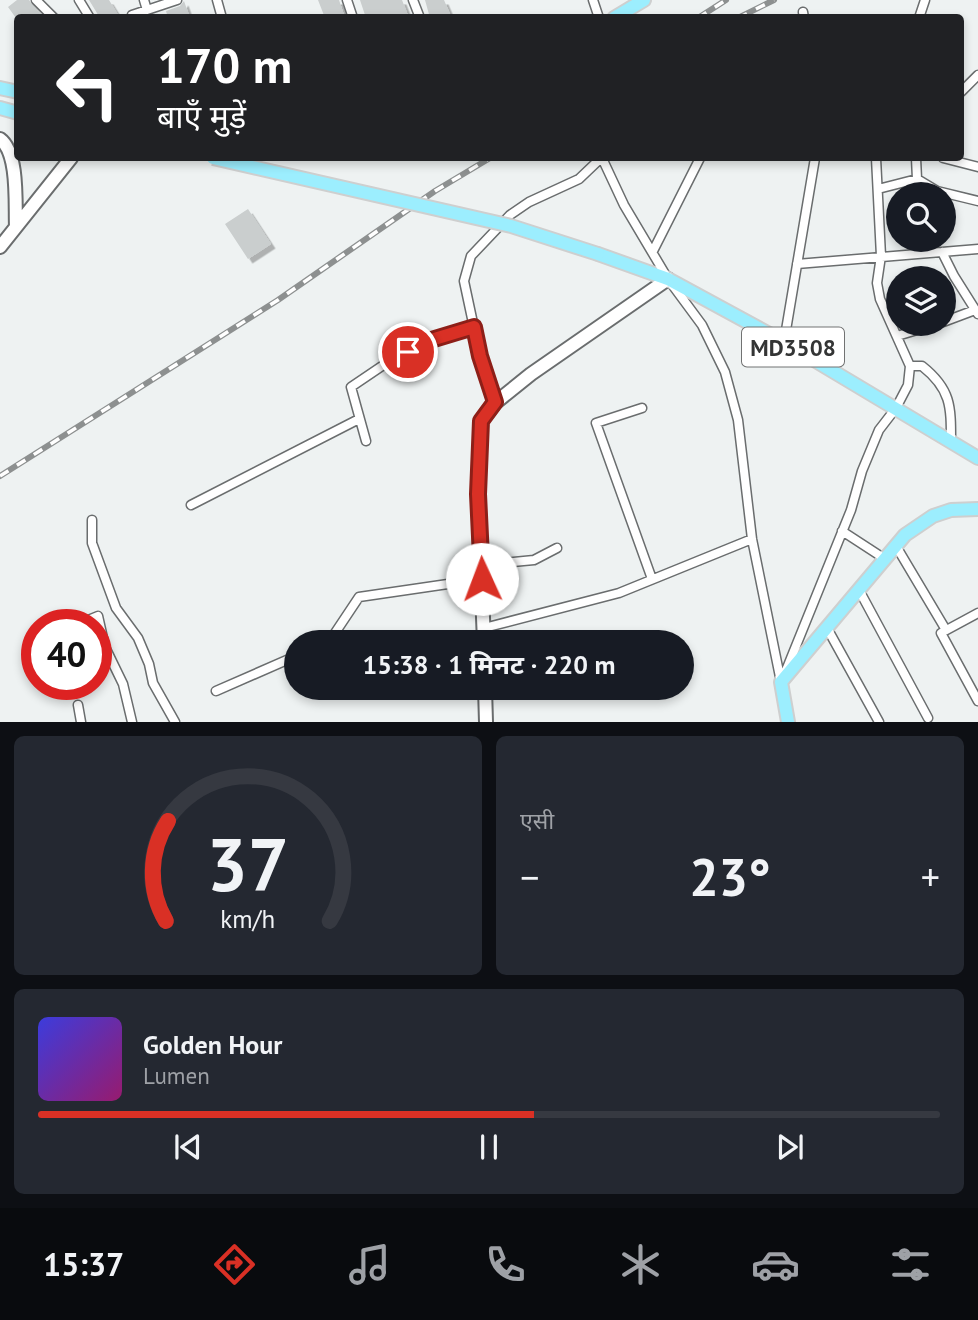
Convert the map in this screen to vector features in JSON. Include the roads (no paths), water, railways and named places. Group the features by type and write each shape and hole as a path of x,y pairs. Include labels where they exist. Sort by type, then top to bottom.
{"main road":[{"path":"621,14 644,0"},
{"name":"MD3508","path":"226,161 511,226 668,278 785,342 978,458"},
{"path":"788,722 781,682 895,546 905,535 933,516 951,510 978,509"}],"street":[{"path":"36,0 50,14"},
{"path":"144,0 147,10"},
{"path":"137,14 177,0"},
{"path":"964,89 978,75"},
{"path":"0,139 6,144 13,166 16,227"},
{"path":"0,247 69,161"},
{"path":"495,402 480,356 464,281 471,256 510,215 529,202 579,178 598,161"},
{"path":"602,161 624,205 668,278 702,325 725,372 738,421 752,539 781,682"},
{"path":"653,251 698,161"},
{"path":"785,342 814,161"},
{"path":"876,161 881,256 877,283 886,312"},
{"path":"916,161 917,179"},
{"path":"955,161 978,167"},
{"path":"878,189 917,179 937,191 978,201"},
{"path":"956,250 978,249"},
{"path":"797,264 930,252"},
{"path":"942,252 977,312 956,318"},
{"path":"668,278 531,374 495,402 481,421 478,494 484,628 618,593 752,539"},
{"path":"366,441 351,387 385,364 431,340 474,327"},
{"path":"781,682 842,531 879,430 896,408 908,384 910,366 897,336"},
{"path":"910,366 922,366 942,385 951,409 951,442"},
{"path":"642,408 596,424 652,579"},
{"path":"191,505 359,419"},
{"path":"92,520 92,543 116,608 138,638 153,682 174,722"},
{"path":"842,531 885,559"},
{"path":"895,546 946,630"},
{"path":"337,630 359,597 534,560 557,548"},
{"path":"859,590 928,718"},
{"path":"112,610 116,608"},
{"path":"978,612 941,633 978,701"},
{"path":"827,628 879,722"},
{"path":"112,661 123,684 132,722"},
{"path":"216,691 284,661"},
{"path":"485,700 485,722"},
{"path":"78,705 80,722"}],"railway":[{"path":"704,14 726,0"},
{"path":"746,14 774,0"},
{"path":"0,476 278,300 435,191 485,161"}]}
